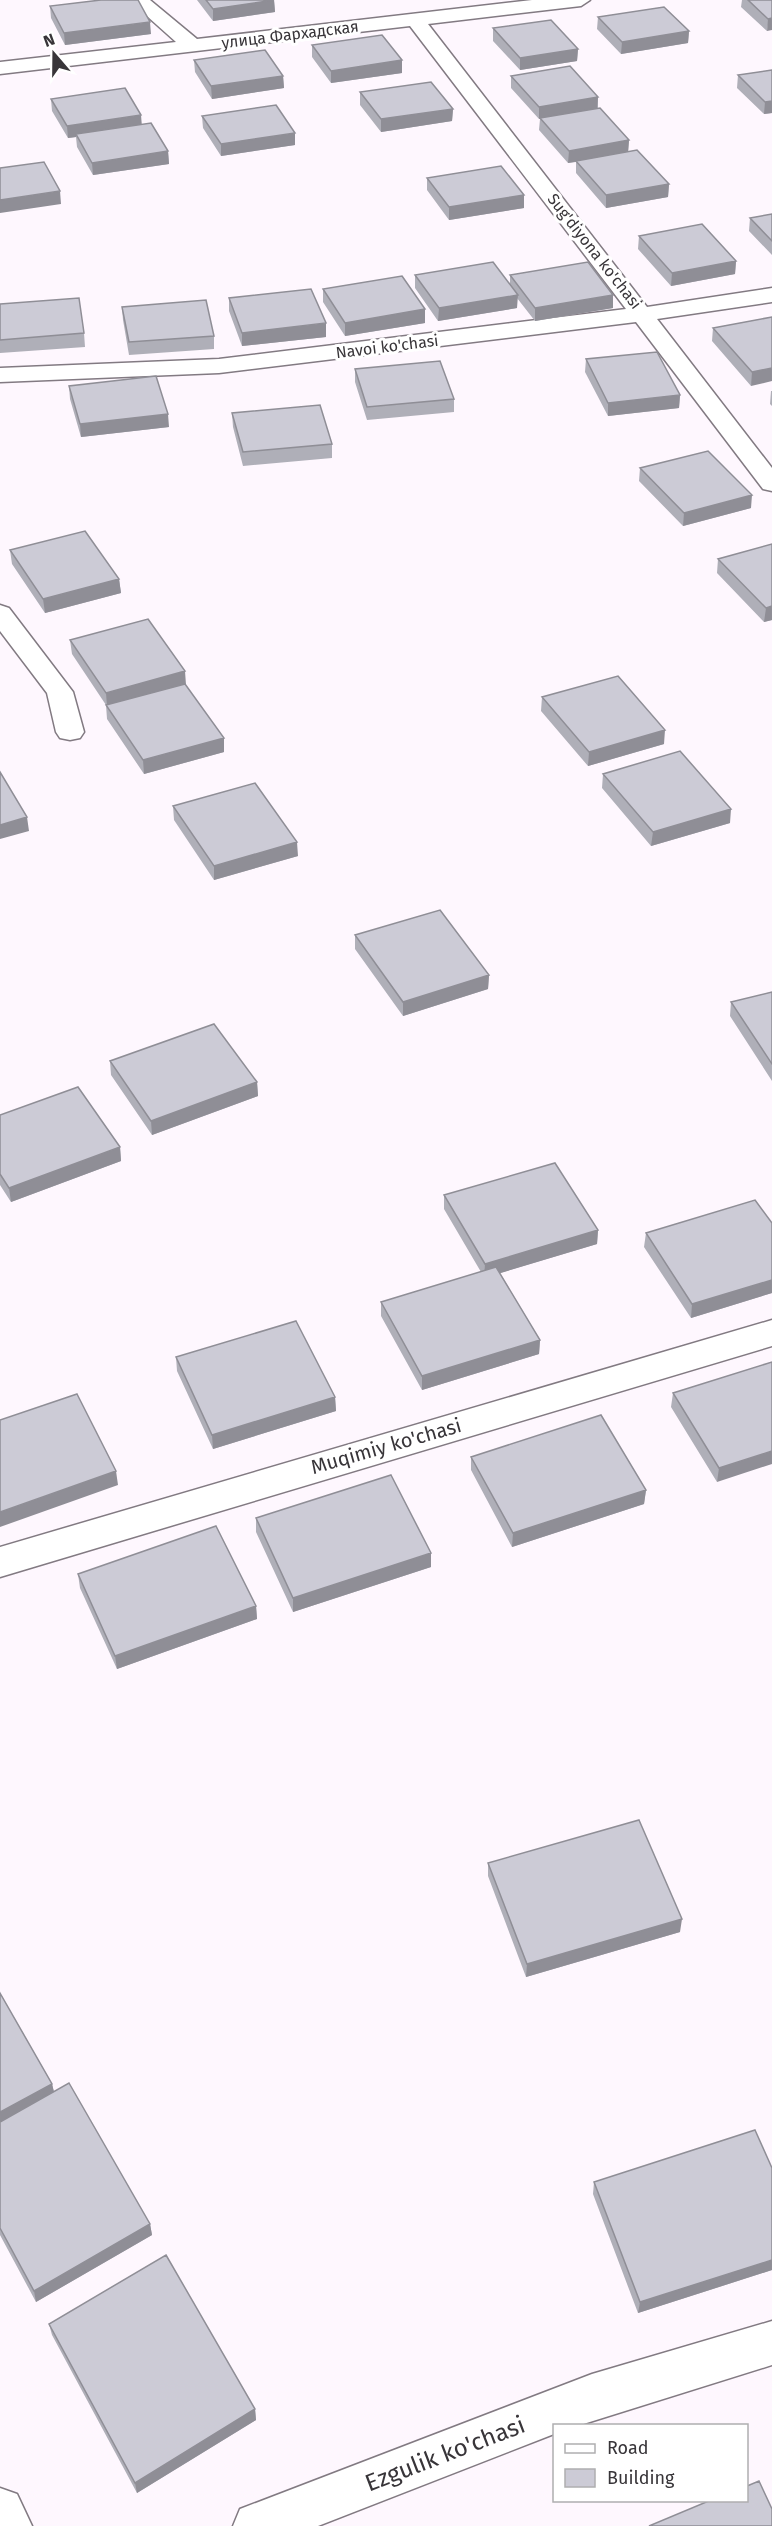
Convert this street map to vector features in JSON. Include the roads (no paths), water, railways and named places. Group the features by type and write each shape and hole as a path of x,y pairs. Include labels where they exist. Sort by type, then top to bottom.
{"street":[{"path":"138,0 193,46"},
{"name":"улица Фархадская","path":"0,68 580,0"},
{"name":"Sug'diyona ko'chasi","path":"415,20 644,314 772,484"},
{"name":"Navoi ko'chasi","path":"0,375 219,366 644,314 772,295"},
{"path":"0,613 60,692 70,732"},
{"name":"Muqimiy ko'chasi","path":"0,1562 772,1333"},
{"name":"Ezgulik ko'chasi","path":"256,2526 592,2397 772,2343"},
{"path":"0,2511 8,2526"}]}
